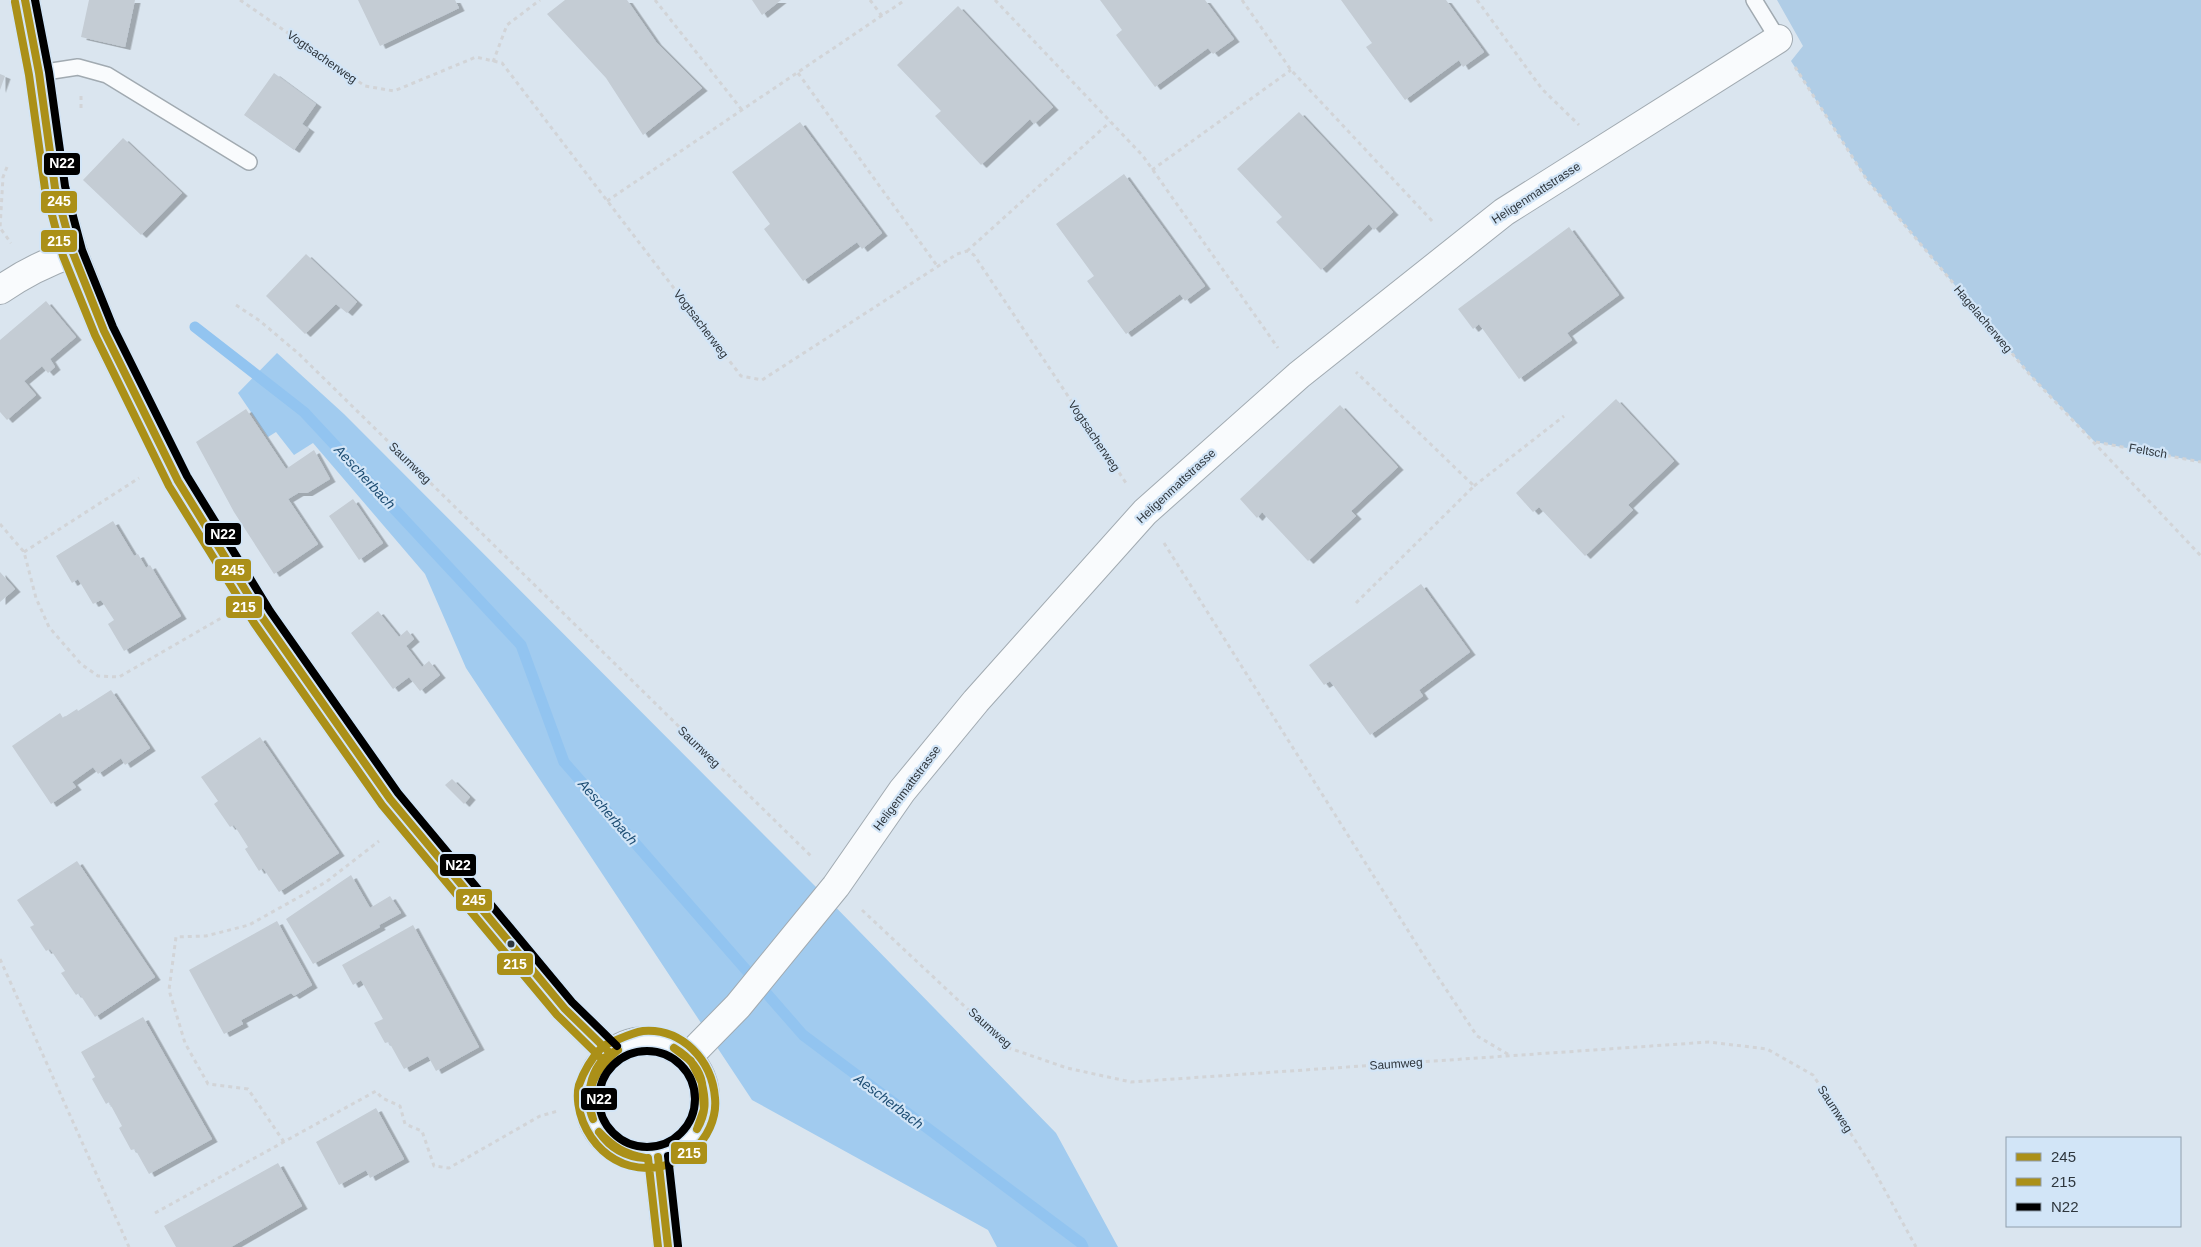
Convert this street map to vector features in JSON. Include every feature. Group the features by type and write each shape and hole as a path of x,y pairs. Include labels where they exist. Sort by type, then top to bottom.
{"street":[{"path":"24,0 38,73 55,188 73,253 104,330 178,481 262,617 390,799 566,1009 610,1053"},
{"name":"Heligenmattstrasse","path":"688,1057 738,1006 836,886 902,791 976,700 1145,512 1299,375 1504,212 1784,50"},
{"path":"0,290 17,278 49,261 73,253"},
{"path":"641,1041 658,1042 674,1047 688,1057 699,1072 705,1089 706,1107 700,1125 690,1140 676,1151 658,1157 638,1158 620,1152 604,1140 593,1124 589,1106 590,1086 597,1068 610,1053 625,1045 641,1041"},
{"path":"658,1157 668,1247"}],"lane":[{"path":"1754,0 1784,50"},
{"path":"38,73 78,67 107,75 249,162"}],"path":[{"name":"Vogtsacherweg","path":"240,0 365,86 394,91 476,57 502,63 741,376 762,380 957,254 967,251 974,254 1128,486"},
{"path":"493,62 507,25 540,0"},
{"path":"655,0 742,110"},
{"path":"870,0 882,16"},
{"path":"607,201 905,0"},
{"path":"995,0 1143,156 1280,350"},
{"path":"1242,0 1291,70 1435,224"},
{"path":"1477,0 1542,89 1585,131"},
{"name":"Hagelacherweg","path":"1784,50 1867,180 2030,375 2201,556"},
{"path":"1152,170 1291,70"},
{"path":"798,73 938,267"},
{"path":"967,251 1110,122"},
{"path":"7,167 3,177 0,228 14,246"},
{"name":"Saumweg","path":"236,305 260,321 299,354 822,867 836,886 1009,1048 1067,1068 1131,1082 1709,1042 1767,1049 1813,1075 1871,1165 1916,1247"},
{"path":"1332,349 1474,486"},
{"path":"1356,603 1474,486 1564,416"},
{"name":"Feltsch","path":"2095,442 2201,462"},
{"path":"24,552 144,475"},
{"path":"1145,512 1424,956 1477,1036 1512,1057"},
{"path":"0,524 24,552 36,598 50,628 81,664 98,676 119,677 226,616"},
{"path":"284,1142 248,1089 208,1084 185,1043 169,990 176,936 206,936 248,925 326,882 379,841"},
{"path":"0,959 128,1247"},
{"path":"155,1213 376,1091 382,1098 400,1106 404,1124 422,1131 434,1166 449,1168 540,1116 558,1111"}],"shaded area":[{"path":"1777,0 2201,0 2201,462 2095,442 2030,375 1867,180 1791,61 1803,46"},
{"path":"277,353 344,414 817,888 1056,1133 1118,1247 997,1247 988,1230 752,1100 466,668 425,574 313,443 294,455 276,432 268,437 238,393"}],"building":[{"path":"89,0 135,0 125,47 81,37"},
{"path":"358,0 455,0 459,8 380,46"},
{"path":"565,0 627,0 656,42 702,88 643,135 606,78 547,14"},
{"path":"752,0 781,0 762,15"},
{"path":"1100,0 1205,0 1234,39 1213,54 1208,48 1155,87 1116,35 1122,30"},
{"path":"1341,0 1446,0 1484,52 1463,67 1459,60 1405,100 1366,47 1372,43"},
{"path":"958,6 1053,107 1034,124 1030,119 981,165 935,116 941,111 897,65"},
{"path":"274,73 316,104 302,124 309,129 294,150 244,115"},
{"path":"0,74 5,76 0,90"},
{"path":"1299,112 1393,212 1374,230 1369,224 1321,270 1276,222 1282,217 1237,169"},
{"path":"800,122 882,233 862,249 857,242 803,281 764,229 770,224 732,172"},
{"path":"123,138 182,193 141,235 83,180"},
{"path":"1124,174 1205,286 1185,301 1180,294 1126,334 1087,281 1094,276 1056,224"},
{"path":"1569,227 1619,295 1567,333 1572,340 1519,379 1479,324 1473,329 1458,309"},
{"path":"306,254 357,302 347,313 336,304 305,334 266,296"},
{"path":"46,301 76,337 50,359 55,367 48,373 42,366 24,381 36,395 7,420 0,412 0,340"},
{"path":"1616,399 1674,461 1628,505 1633,510 1585,556 1539,507 1533,512 1516,493"},
{"path":"1340,405 1398,467 1351,511 1356,516 1308,561 1262,512 1257,518 1240,499"},
{"path":"246,409 286,469 314,450 330,479 307,493 298,493 288,499 318,544 274,574 234,512 196,442"},
{"path":"353,499 383,543 359,560 329,516"},
{"path":"113,521 134,556 138,554 146,568 150,565 181,616 124,651 108,624 114,620 101,600 93,604 78,579 72,583 56,556"},
{"path":"0,572 15,589 0,602"},
{"path":"1421,584 1470,652 1419,690 1423,696 1370,735 1330,681 1324,685 1309,665"},
{"path":"378,611 399,637 407,630 414,639 406,646 422,667 429,661 440,675 420,691 409,677 393,689 351,633"},
{"path":"111,690 150,748 125,765 121,758 98,774 93,767 72,782 76,787 51,804 12,746 60,713 63,718 77,709 78,711"},
{"path":"260,737 339,853 279,892 263,868 259,871 245,849 248,847 234,825 230,827 214,804 218,801 201,777"},
{"path":"452,779 470,797 464,804 445,785"},
{"path":"77,861 155,977 95,1017 79,993 76,995 61,973 65,971 50,949 46,951 30,927 34,925 17,900"},
{"path":"351,875 370,908 390,896 401,913 379,925 380,927 313,964 286,919"},
{"path":"277,921 312,985 294,996 291,993 241,1020 243,1024 224,1034 189,970"},
{"path":"413,925 479,1047 436,1071 428,1056 404,1069 389,1042 385,1043 374,1023 383,1019 361,980 353,985 342,965"},
{"path":"143,1017 212,1139 149,1174 135,1149 131,1150 119,1128 122,1126 109,1102 106,1104 92,1079 95,1077 81,1052"},
{"path":"376,1108 404,1159 370,1178 366,1170 339,1185 316,1142"},
{"path":"278,1163 302,1206 231,1247 176,1247 164,1226"}],"waterway":[{"name":"Aescherbach","path":"195,327 304,412 521,645 564,762 803,1035 1081,1243 1083,1247"}],"transit line":[{"name":"245","path":"25,0 39,73 55,188 73,253 104,331 178,481 262,617 390,799 565,1009 610,1053"},
{"name":"N22","path":"35,0 49,72 65,186 82,250 113,327 187,476 270,611 398,793 572,1002 617,1046"},
{"name":"215","path":"15,2 29,75 45,189 63,256 95,335 169,486 254,623 382,805 557,1015 603,1060"},
{"name":"215","path":"602,1047 586,1069 578,1090 580,1114 592,1138 616,1160 630,1166 645,1168 677,1161 692,1151 710,1128 715,1106 713,1084 701,1059 682,1041 657,1031 638,1032 607,1044"},
{"name":"245","path":"674,1048 692,1062 702,1083"},
{"name":"245","path":"674,1048 691,1061 702,1083"},
{"name":"245","path":"593,1119 589,1100 592,1079 602,1061 618,1050"},
{"name":"245","path":"593,1119 590,1099 594,1081 603,1064 618,1050"},
{"name":"N22","path":"647,1051 666,1054 681,1065 692,1080 695,1099 692,1118 681,1133 666,1144 647,1147 628,1144 613,1133 602,1118 599,1099 602,1080 613,1065 628,1054 647,1051"},
{"name":"245","path":"697,1129 704,1109 702,1084"},
{"name":"245","path":"697,1129 704,1107 702,1084"},
{"name":"245","path":"599,1132 620,1149 645,1158"},
{"name":"245","path":"599,1132 608,1143 619,1151 631,1156 645,1158"},
{"name":"N22","path":"668,1156 678,1246"},
{"name":"245","path":"658,1157 668,1247"},
{"name":"215","path":"648,1158 658,1247"}]}
